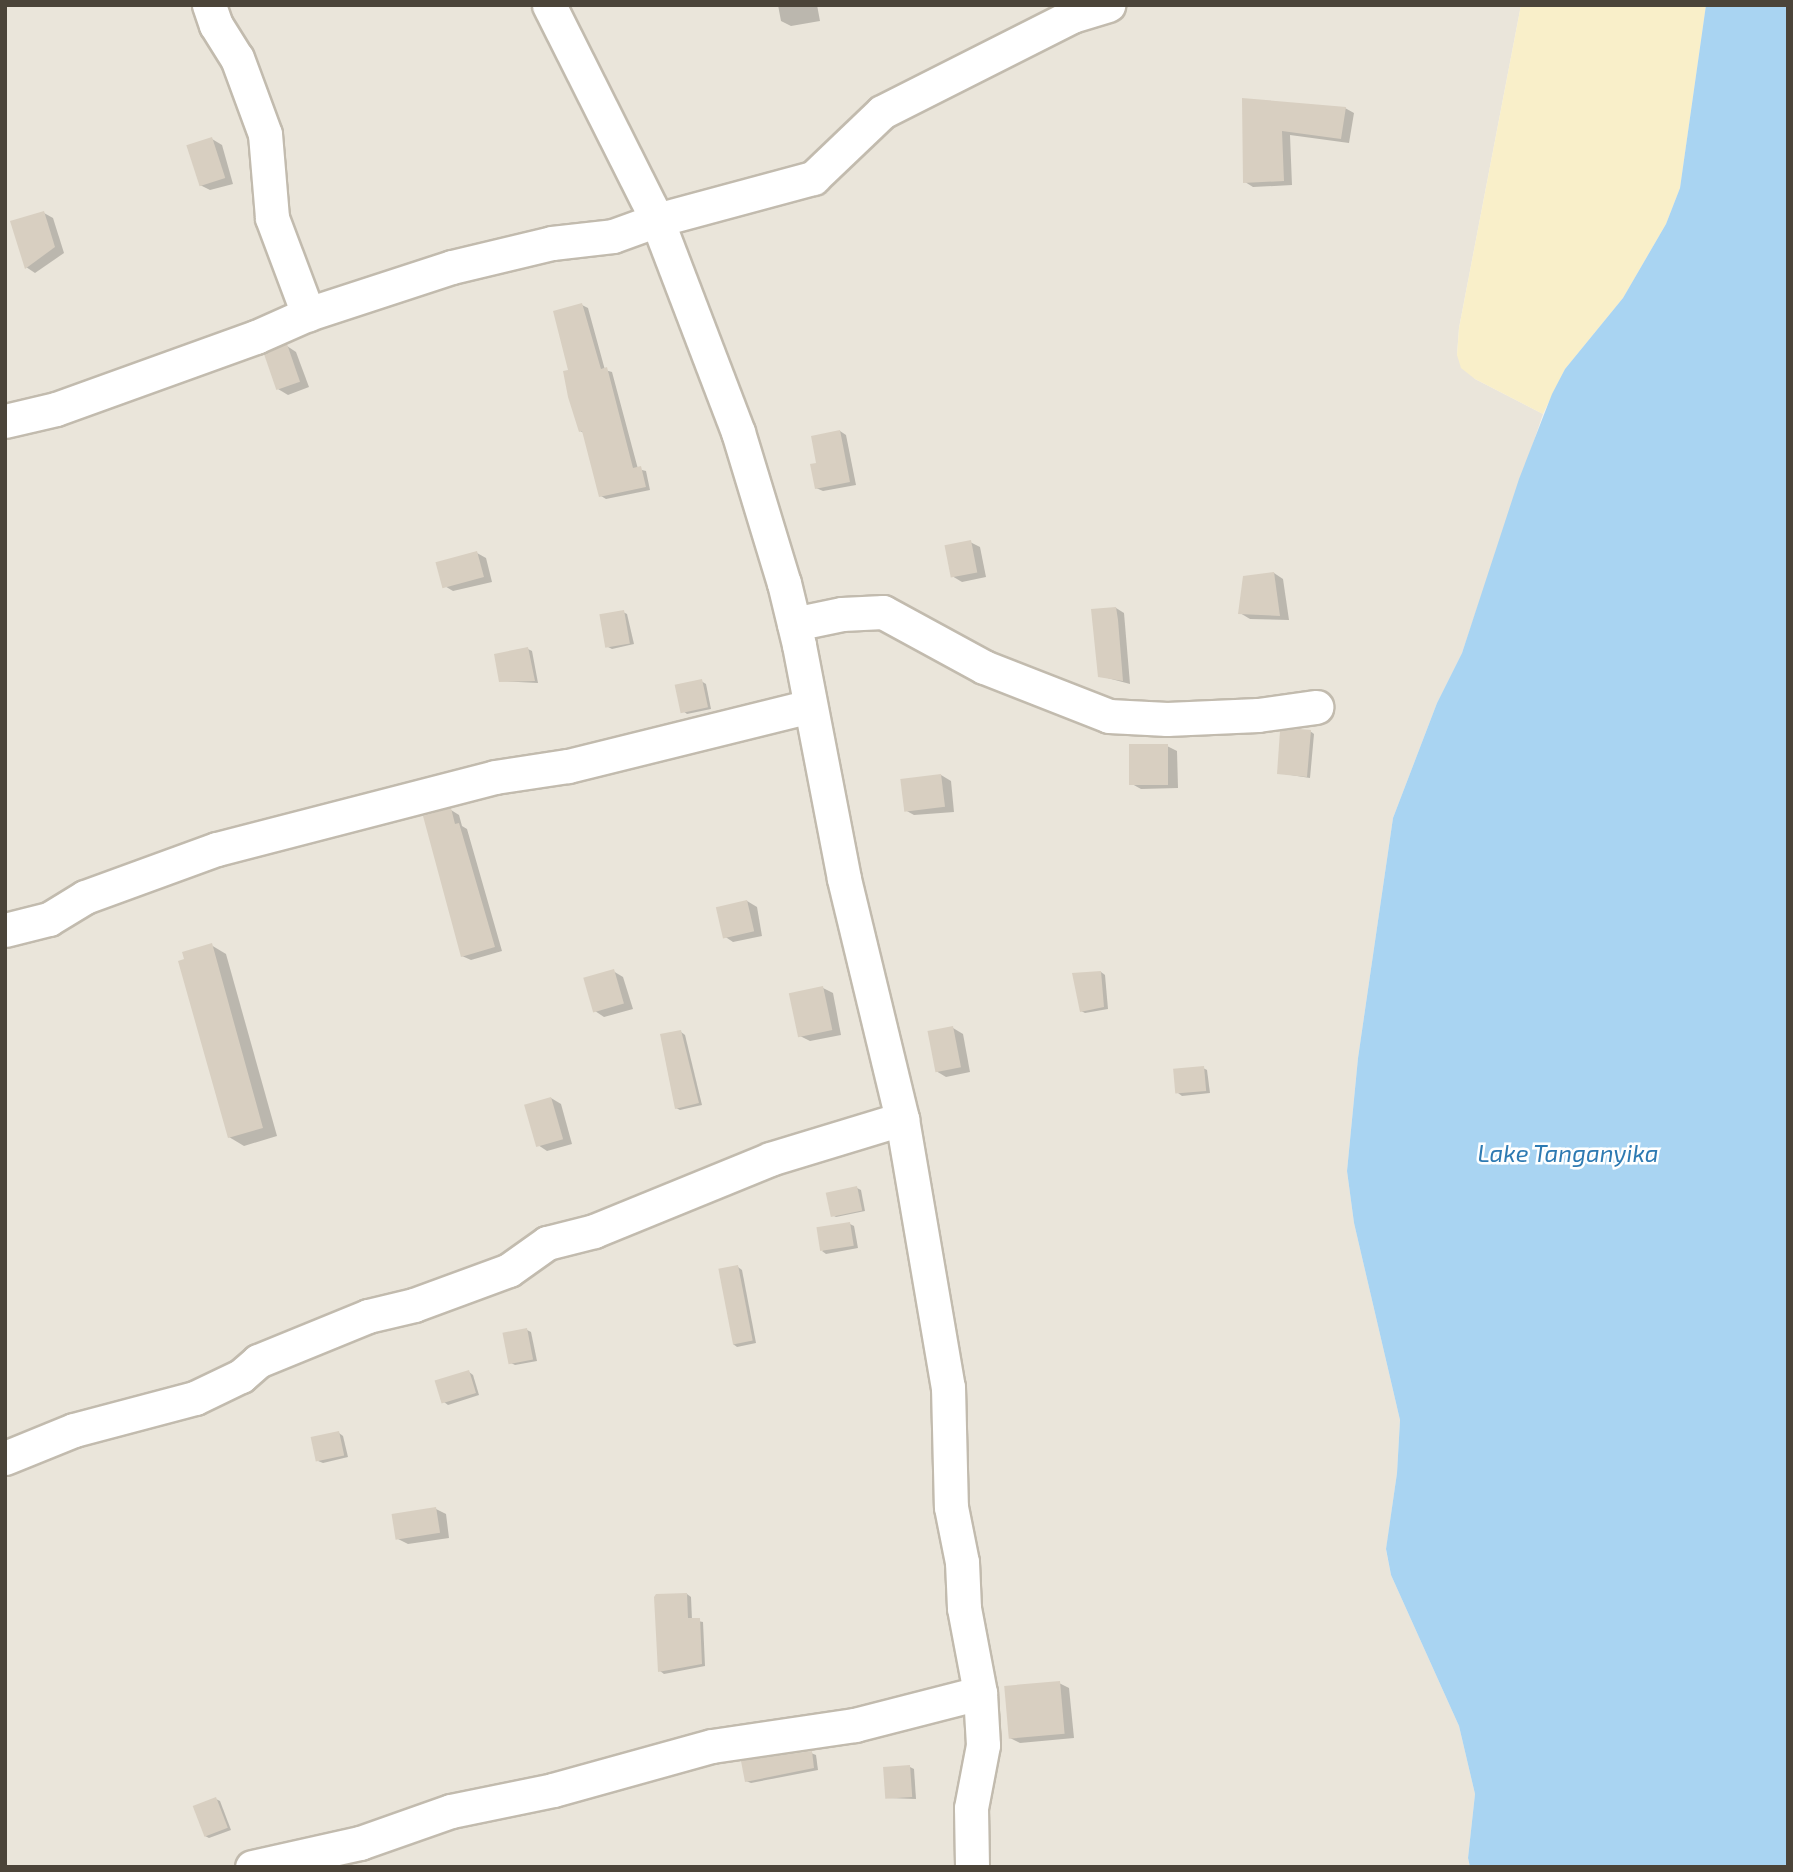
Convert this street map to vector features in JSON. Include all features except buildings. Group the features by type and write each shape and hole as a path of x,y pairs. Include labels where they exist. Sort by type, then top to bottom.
{"street":[{"path":"209,5 216,25 237,58 265,134 272,218 308,314"},
{"path":"549,5 657,220 738,432 794,624 844,879 902,1119 948,1387 951,1507 962,1562 964,1608 980,1693 983,1745 971,1808 972,1867"},
{"path":"5,421 75,402 256,337 308,314 452,267 552,243 613,236 657,220 813,178 882,112 1072,16 1108,5"},
{"path":"794,624 842,614 883,612 984,667 1109,716 1193,718 1258,715 1316,707"},
{"path":"5,930 49,919 85,897 217,849 495,777 568,766 810,706"},
{"path":"5,1458 74,1430 195,1398 241,1376 258,1361 368,1316 414,1306 509,1270 547,1243 594,1231 770,1159 902,1119"},
{"path":"252,1867 360,1843 451,1811 553,1790 712,1746 855,1725 980,1693"}],"shaded area":[{"path":"5,5 1521,5 1459,328 1457,355 1475,379 1543,414 1462,653 1437,703 1393,818 1358,1058 1347,1171 1354,1223 1400,1420 1397,1473 1386,1550 1391,1575 1459,1726 1475,1794 1468,1858 1470,1867 5,1867"}],"sand":[{"path":"1521,5 1706,5 1680,188 1666,224 1623,298 1565,369 1543,414 1475,379 1461,368 1457,355 1459,328"}],"water":[{"name":"Lake Tanganyika","path":"1706,5 1788,5 1788,1867 1470,1867 1468,1858 1475,1794 1459,1726 1391,1575 1386,1549 1397,1473 1400,1420 1354,1223 1347,1171 1358,1058 1393,818 1437,703 1462,653 1519,479 1552,394 1565,369 1623,298 1666,224 1680,188"}]}
